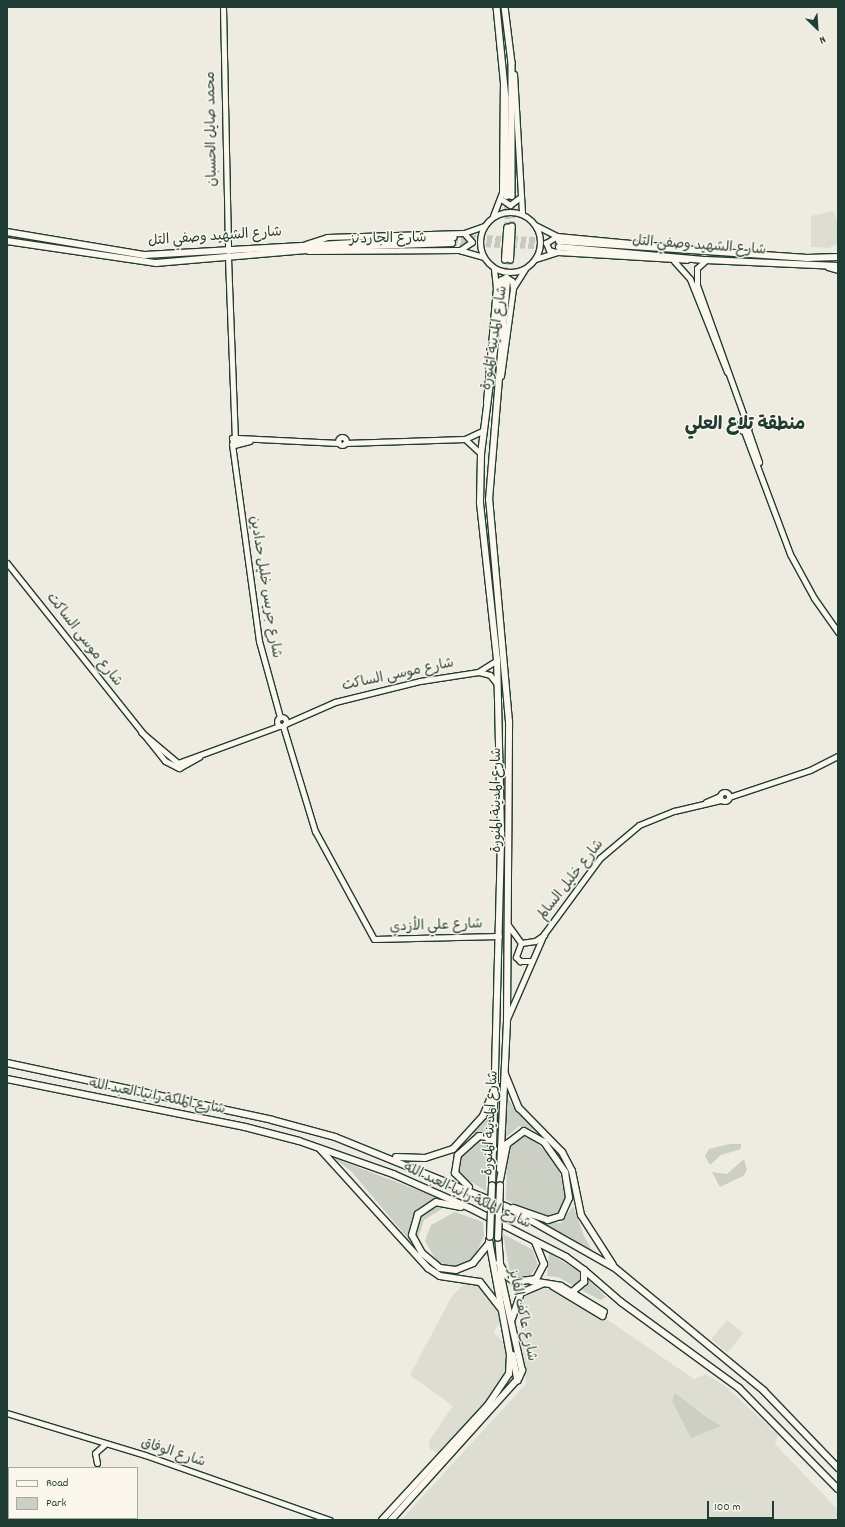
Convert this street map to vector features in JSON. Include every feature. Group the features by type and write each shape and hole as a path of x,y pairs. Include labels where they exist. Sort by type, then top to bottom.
{"main road":[{"path":"497,7 503,69 510,196 512,63 505,7"},
{"path":"507,260 509,228"},
{"name":"شارع الشهيد وصفي التل","path":"7,232 145,255 228,251 306,244"},
{"path":"306,244 317,246 452,240"},
{"name":"شارع الشهيد وصفي التل","path":"7,241 142,263 228,258 304,250"},
{"name":"شارع الشهيد وصفي التل","path":"558,244 836,257"},
{"name":"شارع الشهيد وصفي التل","path":"558,244 706,260 827,267 838,266"},
{"path":"304,250 317,246"},
{"name":"شارع المدينة المنورة","path":"492,1186 496,1086 501,833 497,660 480,503 481,454 505,282 494,415 489,500 509,722 507,1020 500,1183"},
{"name":"شارع الملكة رانيا العبد الله","path":"7,1062 272,1120 388,1156 507,1207 615,1268 764,1391 838,1468"},
{"path":"505,1074 519,1108 562,1152 572,1171 581,1215 615,1268"},
{"name":"شارع الملكة رانيا العبد الله","path":"7,1079 245,1127 319,1147 414,1182 470,1208 534,1241 584,1270 622,1302 739,1388 838,1489"},
{"path":"388,1156 424,1158 453,1149 483,1116 496,1086"},
{"path":"500,1183 507,1144 524,1131 534,1133 550,1148 567,1180 568,1203 557,1218 548,1220 507,1207"},
{"path":"474,1192 456,1177 456,1159 471,1140 479,1136 487,1137 494,1149"},
{"path":"319,1147 428,1268 440,1276 480,1282 500,1308"},
{"name":"شارع عاكف الفايز","path":"391,1520 518,1380 522,1371 499,1263 498,1238 500,1183"},
{"name":"شارع عاكف الفايز","path":"382,1520 506,1382 510,1364 489,1240 492,1186"},
{"path":"470,1208 446,1203 429,1205 415,1220 414,1242 431,1262 446,1270 456,1270 473,1263 489,1240"},
{"path":"529,1282 540,1275 544,1264 534,1241"},
{"path":"499,1263 510,1280 550,1283 572,1292 604,1314"},
{"path":"572,1292 584,1282 584,1270"},
{"path":"513,1329 518,1297 538,1285 560,1289 604,1314"},
{"path":"506,1336 518,1380"}],"street":[{"name":"محمد صايل الحسبان","path":"223,7 228,251"},
{"path":"512,63 519,198 522,214"},
{"path":"503,69 501,199 492,217 484,226 480,238 483,257 494,268 510,272 526,268 535,259 558,244"},
{"path":"501,199 510,205 519,198"},
{"path":"492,217 507,212 522,214 558,244 674,261 700,259"},
{"path":"535,225 540,242 535,259"},
{"name":"شارع الجاردنز","path":"306,244 327,237 464,233 484,226"},
{"path":"459,250 471,245 471,239 464,233"},
{"name":"شارع الجاردنز","path":"304,250 459,250 483,257"},
{"name":"شارع جريس خليل حدادين","path":"228,258 236,458 258,641 281,722 316,831 374,939"},
{"path":"706,260 698,268 697,281 739,408 746,422 746,431 792,558 814,598 838,632"},
{"path":"674,261 690,280 727,372"},
{"path":"827,267 838,270"},
{"name":"شارع المدينة المنورة","path":"486,416 485,386 496,288 494,268"},
{"name":"شارع المدينة المنورة","path":"494,415 513,288 526,268"},
{"path":"496,288 500,280 506,277 512,281 513,288"},
{"path":"739,408 740,424 746,431"},
{"path":"740,424 746,422"},
{"path":"236,441 465,439 484,430"},
{"path":"465,439 481,454"},
{"name":"شارع موسى الساكت","path":"7,563 142,732 175,762 200,757 259,733 281,722 356,695 478,672 497,660"},
{"path":"478,672 490,675 497,684"},
{"path":"721,798 810,770 838,756"},
{"path":"721,798 723,792 729,795"},
{"name":"شارع خليل السالم","path":"507,1020 544,934 600,858 626,833 662,815 721,798"},
{"path":"507,924 521,943 516,957 520,962 532,961"},
{"name":"شارع خليل السالم","path":"521,943 535,941 544,934"},
{"name":"شارع علي الأزدي","path":"374,939 498,936"},
{"name":"شارع الوفاق","path":"7,1413 105,1444 330,1520"},
{"path":"97,1463 95,1453 105,1444"}],"shaded area":[{"path":"833,211 838,221 838,243 829,248 811,247 811,216"},
{"path":"465,1283 480,1286 505,1316 493,1332 519,1356 493,1393 448,1447 438,1453 430,1449 429,1441 453,1406 410,1375 452,1296"},
{"path":"548,1288 599,1314 694,1379 706,1374 725,1386 778,1435 775,1444 838,1510 838,1520 401,1520 526,1384 519,1307 524,1296 531,1291"},
{"path":"727,1320 743,1333 728,1353 711,1339"}],"green space":[{"path":"506,1095 516,1111 535,1130 519,1126 504,1139"},
{"path":"491,1107 491,1135 483,1132 472,1134"},
{"path":"521,1135 533,1139 557,1163 567,1199 560,1214 547,1219 506,1200 507,1154 510,1143"},
{"path":"480,1139 487,1144 486,1191 458,1174 459,1157"},
{"path":"729,1144 741,1144 741,1149 721,1155 710,1165 705,1156 709,1149"},
{"path":"334,1158 451,1203 424,1220 415,1247 351,1171"},
{"path":"744,1159 747,1170 743,1176 720,1187 712,1172 727,1174"},
{"path":"573,1206 584,1236 593,1252 543,1223 561,1223"},
{"path":"455,1212 483,1222 484,1236 473,1260 455,1267 437,1262 425,1241 431,1225"},
{"path":"503,1234 533,1250 538,1265 530,1276 518,1278 510,1272"},
{"path":"549,1253 584,1275 606,1297 600,1300 558,1277 547,1276"},
{"path":"675,1393 707,1418 721,1426 691,1438 672,1401"}],"tunnel":[{"path":"507,196 507,228"},
{"path":"512,196 512,227"},
{"path":"453,237 559,241"},
{"path":"452,243 559,247"},
{"path":"503,281 505,260"},
{"path":"508,282 510,260"}],"district":[{"name":"منطقة تلاع العلي","path":"745,426"}]}
